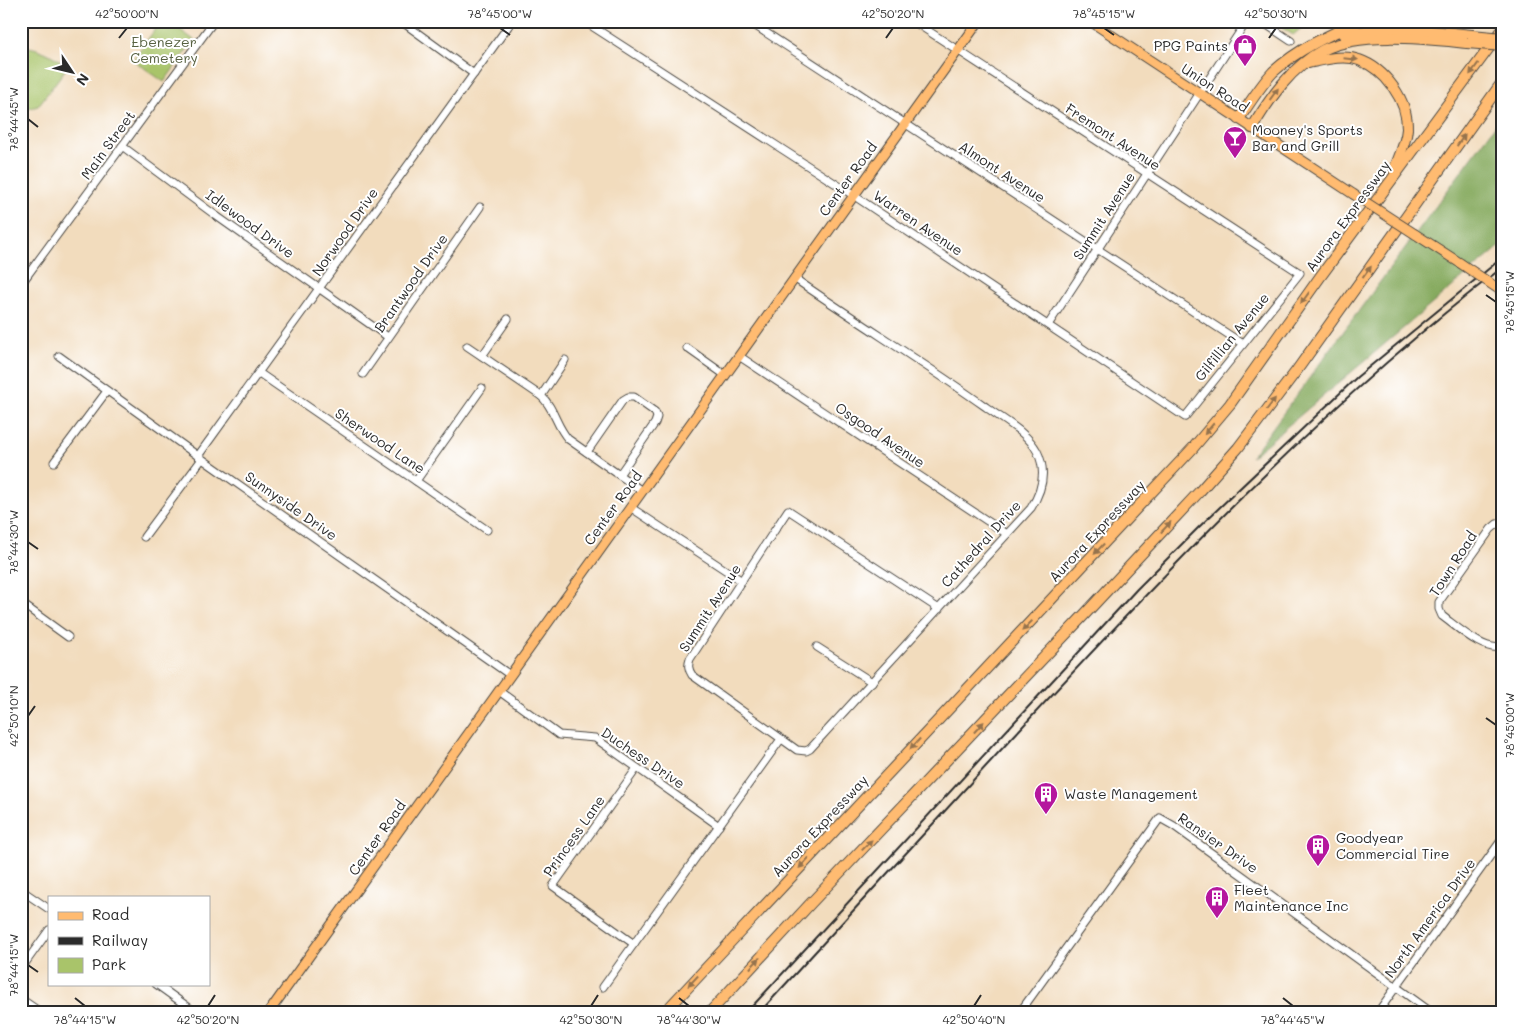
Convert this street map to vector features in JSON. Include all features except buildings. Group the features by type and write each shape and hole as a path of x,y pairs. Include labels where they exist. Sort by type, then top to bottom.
{"highway":[{"path":"1238,119 1272,74 1296,53 1360,21"},
{"name":"Aurora Expressway","path":"665,1012 1193,448 1230,404 1389,182 1503,29"},
{"path":"1327,36 1363,30 1399,30 1470,39 1503,46"},
{"path":"1252,128 1282,84 1303,65 1324,50 1349,42 1387,37 1503,38"},
{"path":"1303,65 1345,58 1358,60 1376,70 1390,82 1401,101 1406,115 1407,130 1402,150 1389,182"},
{"path":"710,1012 1085,614 1238,448 1297,370 1503,81"}],"main road":[{"name":"Center Road","path":"269,1012 979,21"},
{"name":"Union Road","path":"1090,21 1503,292"}],"street":[{"name":"Main Street","path":"21,284 214,21"},
{"path":"401,21 474,74"},
{"name":"Norwood Drive","path":"144,537 259,372 512,21"},
{"name":"Warren Avenue","path":"584,21 853,195 1185,417"},
{"name":"Almont Avenue","path":"748,21 1242,344"},
{"name":"Fremont Avenue","path":"914,21 1300,273"},
{"name":"Summit Avenue","path":"1048,325 1247,21"},
{"path":"1261,21 1291,41"},
{"path":"1272,28 1277,21"},
{"name":"Idlewood Drive","path":"122,146 388,337"},
{"name":"Brantwood Drive","path":"363,374 480,208"},
{"name":"Gilfillian Avenue","path":"1185,417 1300,273"},
{"name":"Cathedral Drive","path":"781,739 797,750 806,751 810,749 1031,508 1040,493 1043,481 1043,470 1038,452 1025,436 962,390 794,278"},
{"path":"482,356 508,319"},
{"path":"467,346 541,396 547,401 560,431 642,491"},
{"path":"687,348 725,375"},
{"name":"Sunnyside Drive","path":"59,356 200,458 510,675"},
{"name":"Osgood Avenue","path":"739,356 1007,534"},
{"path":"541,396 565,360"},
{"name":"Sherwood Lane","path":"259,372 487,530"},
{"path":"416,481 482,388"},
{"path":"54,462 107,391"},
{"path":"587,452 623,400 628,397 634,397 655,412 657,418 655,423 619,475"},
{"path":"630,507 742,581"},
{"name":"Summit Avenue","path":"781,739 692,675 689,671 689,663 788,510 939,609"},
{"name":"Town Road","path":"1503,523 1497,524 1491,529 1439,602 1439,609 1442,616 1484,645 1492,649 1503,646"},
{"path":"21,603 68,637"},
{"path":"817,647 872,682"},
{"name":"Duchess Drive","path":"499,690 559,735 595,738 719,826"},
{"path":"603,987 781,739"},
{"name":"Princess Lane","path":"634,944 552,886 637,768"},
{"name":"Ransier Drive","path":"1020,1012 1160,818 1203,846 1431,1012"},
{"name":"North America Drive","path":"1378,1012 1503,838"},
{"path":"21,890 48,908"},
{"path":"21,969 48,931"},
{"path":"159,986 195,1012"},
{"path":"21,999 40,1012"}],"green space":[{"name":"Ebenezer Cemetery","path":"161,21 168,21 194,40 164,82 133,60"},
{"path":"1272,21 1310,21 1293,35"},
{"path":"21,46 40,50 68,66 38,106 27,109 21,104"},
{"path":"1503,115 1503,244 1251,457"}],"railway":[{"path":"747,1012 1137,589 1199,527 1357,377 1503,257"},
{"path":"760,1012 1069,676 1187,553 1308,433 1436,320 1503,267"}],"place":[{"name":"PPG Paints","path":"1245,67"},
{"name":"Mooney's Sports Bar and Grill","path":"1235,159"},
{"name":"Waste Management","path":"1046,815"},
{"name":"Goodyear Commercial Tire","path":"1318,867"},
{"name":"Fleet Maintenance Inc","path":"1217,919"}]}
